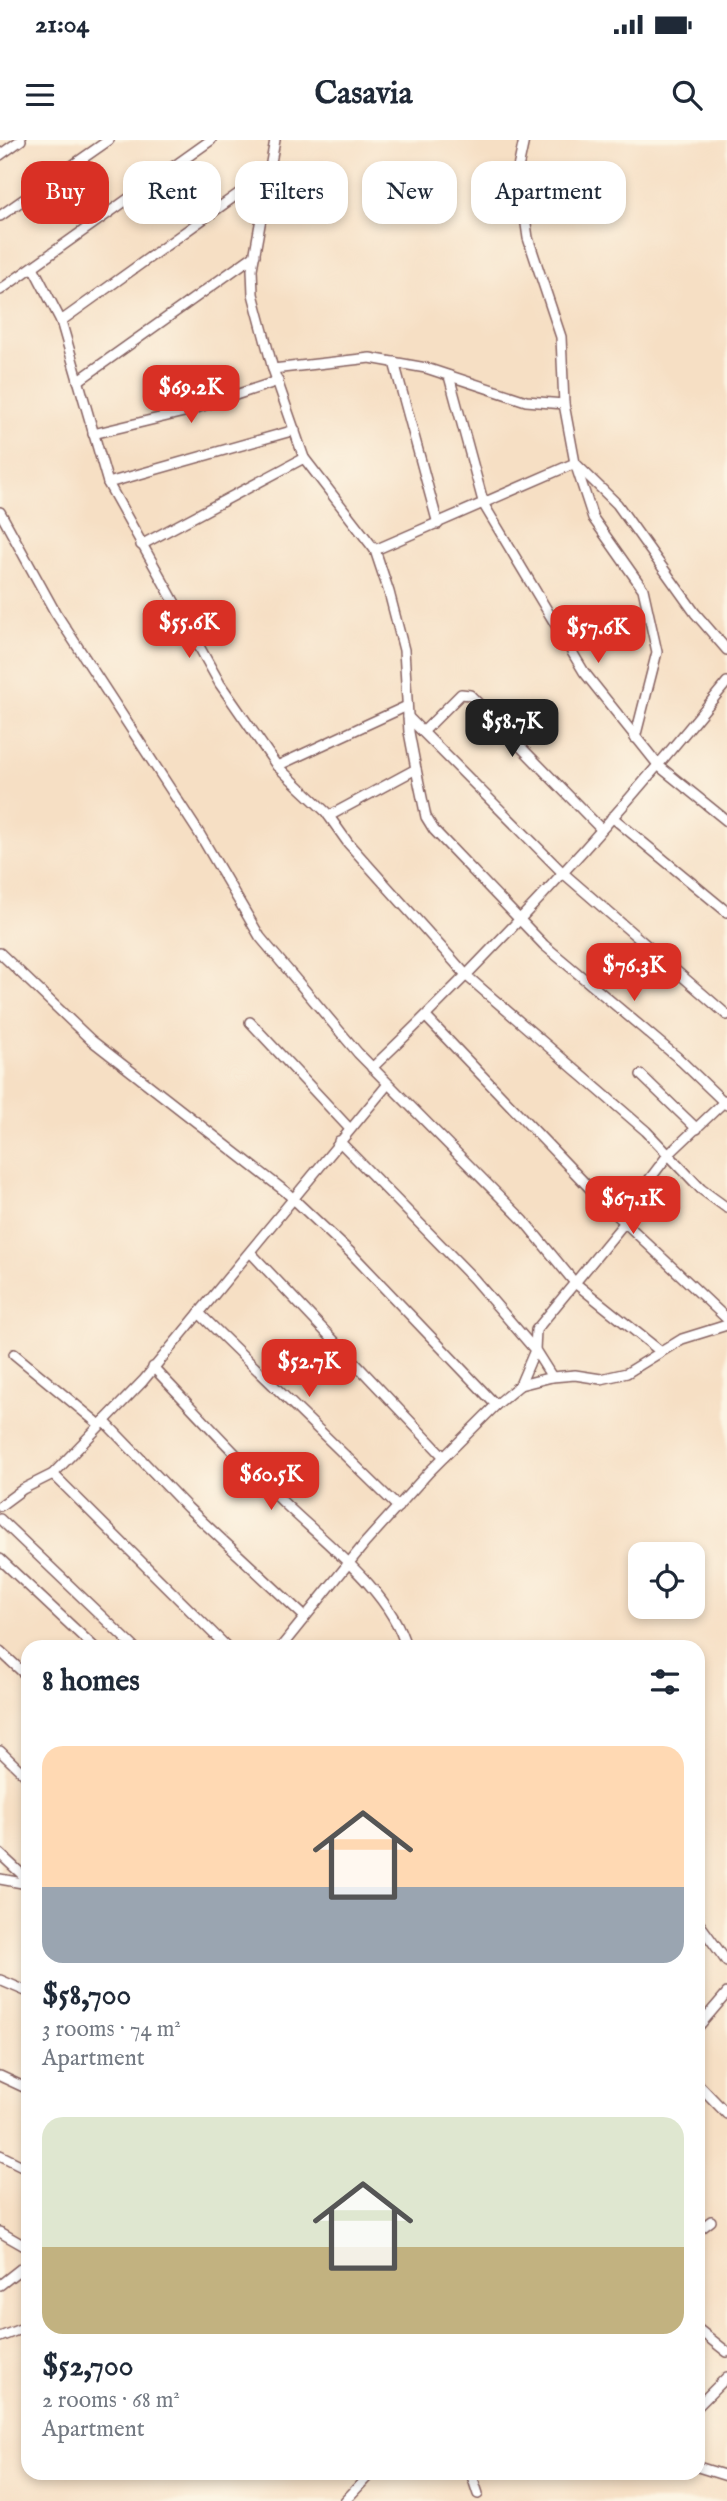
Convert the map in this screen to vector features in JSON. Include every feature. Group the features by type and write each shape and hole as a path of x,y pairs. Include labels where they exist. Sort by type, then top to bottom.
{"street":[{"path":"0,155 21,140"},
{"path":"0,216 110,140"},
{"path":"0,290 211,140"},
{"path":"272,161 275,140"},
{"path":"524,140 518,168 528,237 561,337 564,404 575,463 593,518 643,589 657,652 656,666 635,738"},
{"path":"61,321 235,196"},
{"path":"260,224 254,255 253,294 273,369 304,458 375,550 404,650 408,717 426,817 435,830 544,945 726,1102 668,1155 646,1184 625,1222 537,1330 535,1350 520,1385"},
{"path":"78,381 254,255"},
{"path":"33,267 61,321 108,483 220,684 277,766 328,816 348,843 468,977 646,1131 701,1189 727,1208"},
{"path":"273,369 370,358 426,368 526,401 564,404"},
{"path":"394,362 438,524"},
{"path":"449,376 484,505 584,671 659,766 727,821"},
{"path":"93,434 184,412 278,382"},
{"path":"108,483 295,430"},
{"path":"141,545 304,458"},
{"path":"375,550 484,505 575,463"},
{"path":"575,463 617,504 695,613 727,650"},
{"path":"0,512 55,612 192,822 260,937 372,1068 524,1221 575,1283 660,1351"},
{"path":"372,1068 468,977 521,921 659,766 727,682"},
{"path":"423,732 461,694 470,695 601,829"},
{"path":"277,766 407,706"},
{"path":"408,717 562,872 727,1015"},
{"path":"328,816 416,769"},
{"path":"612,817 727,912"},
{"path":"0,953 91,1040 169,1098 295,1200 350,1252 496,1405"},
{"path":"426,1017 534,1133 727,1319"},
{"path":"250,1022 349,1128"},
{"path":"641,1075 697,1129"},
{"path":"0,1506 23,1489 53,1474 102,1423 295,1200 349,1128 388,1084"},
{"path":"340,1141 473,1278 535,1350 552,1377"},
{"path":"250,1252 444,1457"},
{"path":"199,1313 398,1507"},
{"path":"287,1640 398,1507 496,1405 520,1385 552,1377 575,1375 601,1379 627,1373 682,1339 727,1325"},
{"path":"13,1354 102,1423 305,1617"},
{"path":"153,1367 279,1498 349,1563 380,1599 402,1640"},
{"path":"53,1474 220,1640"},
{"path":"0,1519 127,1640"},
{"path":"0,1559 87,1640"},
{"path":"0,1651 21,1670"},
{"path":"0,1752 21,1772"},
{"path":"0,1854 21,1875"},
{"path":"0,1879 21,1881"},
{"path":"705,1932 727,1962"},
{"path":"0,1980 21,1989"},
{"path":"705,2019 727,1993"},
{"path":"718,2004 727,2013"},
{"path":"0,2076 21,2086"},
{"path":"705,2091 727,2114"},
{"path":"0,2155 21,2166"},
{"path":"705,2226 711,2221"},
{"path":"0,2232 21,2244"},
{"path":"0,2285 21,2268"},
{"path":"0,2337 21,2329"},
{"path":"705,2335 727,2352"},
{"path":"705,2399 727,2377"},
{"path":"705,2468 727,2476"},
{"path":"345,2501 364,2480"},
{"path":"473,2480 478,2494"}]}
